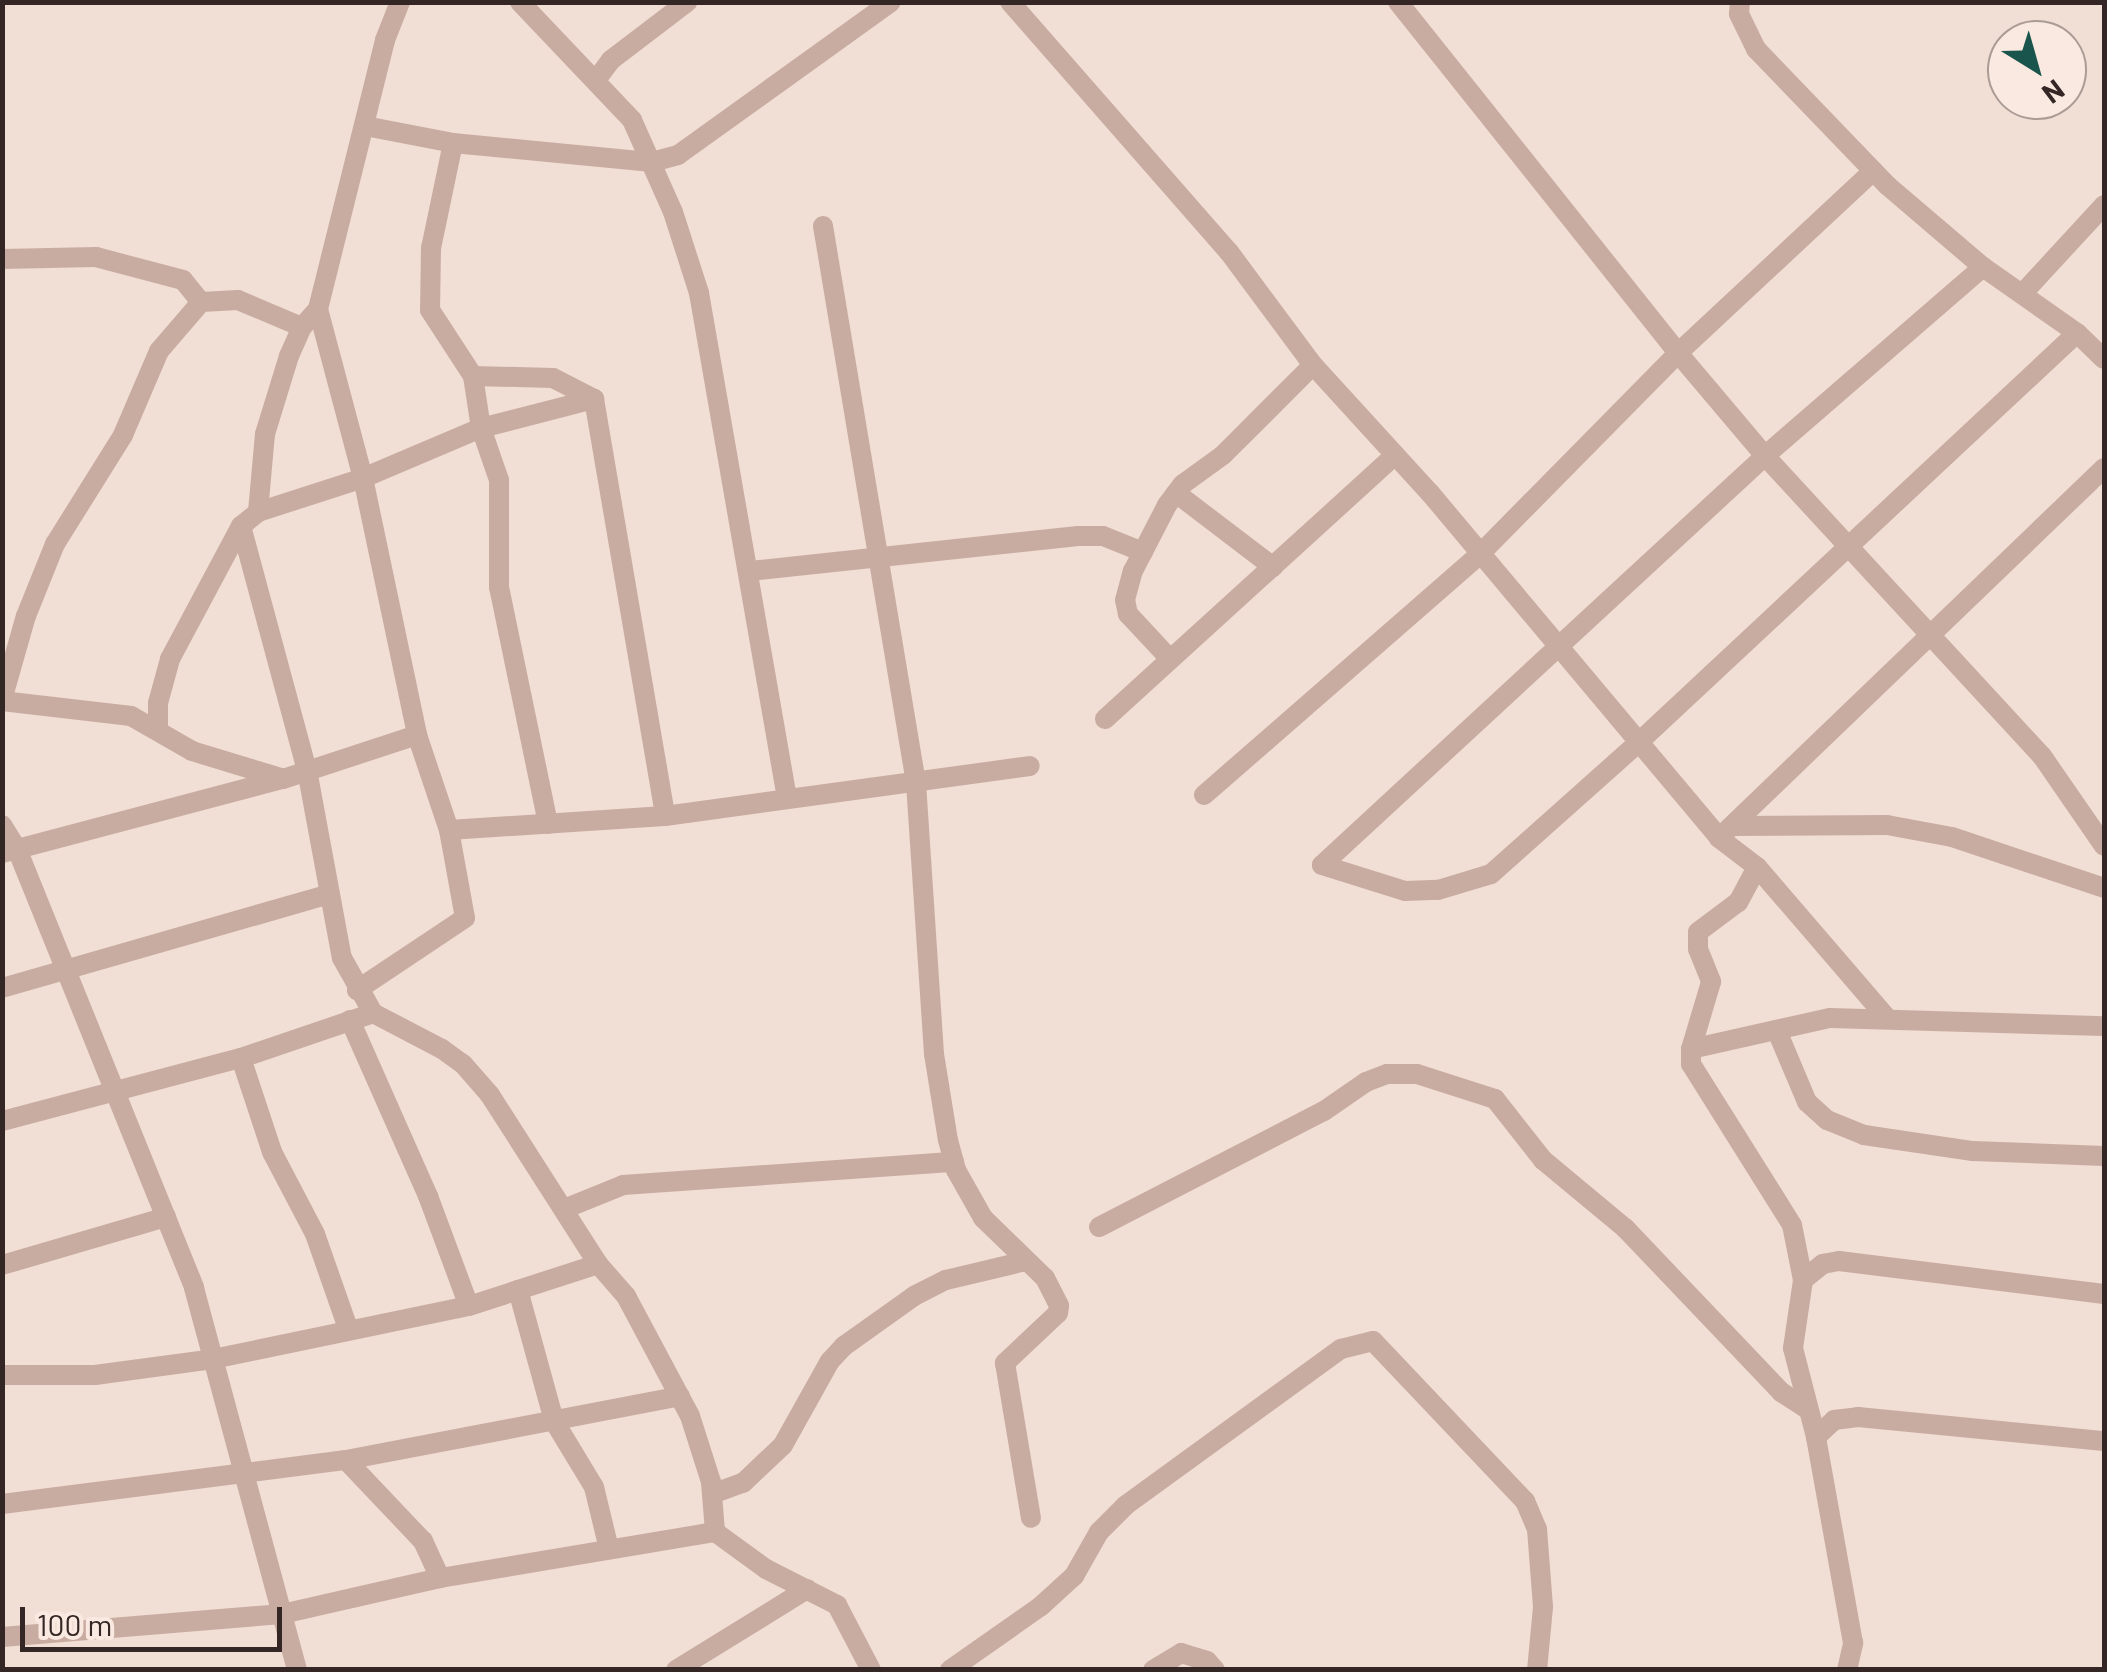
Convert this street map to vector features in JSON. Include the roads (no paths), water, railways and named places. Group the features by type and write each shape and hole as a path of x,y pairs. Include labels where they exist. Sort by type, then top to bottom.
{"street":[{"path":"258,512 265,434 302,327 318,309 400,2"},
{"path":"520,2 632,120 652,162 699,293 788,798"},
{"path":"596,80 611,60 687,2"},
{"path":"365,126 453,143 652,162 678,155 892,2"},
{"path":"1010,2 1229,252 1313,366 1395,455 1557,649 1726,832 1887,1018"},
{"path":"1398,2 1678,353 1765,456 2042,756 2104,846"},
{"path":"1740,2 1739,14 1756,48 1873,171 1983,267 2077,333 2104,358"},
{"path":"453,143 431,248 430,310 473,376 481,428 499,480 498,587 548,824"},
{"path":"1204,795 1480,554 1678,353 1873,171"},
{"path":"2022,294 2104,205"},
{"path":"823,226 916,783 934,1054 954,1162 982,1218 1045,1278 1060,1306 1058,1314 1005,1363 1031,1518"},
{"path":"2,259 96,257 183,280 201,302"},
{"path":"1983,267 1765,456 1322,866 1405,892 1438,890 1491,874 1639,742 2077,333"},
{"path":"283,778 206,757 132,716 2,701 26,616 54,544 123,435 159,351 201,302 238,300 302,327"},
{"path":"318,309 362,478 418,736 449,830 466,918 357,990"},
{"path":"1170,660 1128,614 1126,600 1143,552 1176,493 1223,455 1313,366"},
{"path":"473,376 554,378 594,399"},
{"path":"158,729 158,703 170,659 241,526 258,512 362,478 481,428 594,399"},
{"path":"594,399 665,816"},
{"path":"1105,719 1395,455"},
{"path":"1726,832 2104,468"},
{"path":"1176,493 1272,567"},
{"path":"241,526 307,770 342,958 357,990 373,1013 463,1064 490,1095 598,1264 626,1296 680,1396 712,1494 714,1532"},
{"path":"750,571 1078,536 1103,536 1143,552"},
{"path":"10,851 283,778 418,736"},
{"path":"449,830 665,816 1030,766"},
{"path":"2,825 194,1288 248,1476 297,1670"},
{"path":"1726,832 1887,825 1952,837 2104,888"},
{"path":"1757,867 1738,902 1698,932 1698,949 1711,982 1691,1049 1696,1078 1792,1225 1803,1280 1793,1348 1816,1437 1852,1665"},
{"path":"2,988 330,894"},
{"path":"2,1121 241,1058 373,1013"},
{"path":"1691,1049 1830,1018 2104,1026"},
{"path":"350,1020 428,1196 469,1306"},
{"path":"1777,1032 1806,1102 1827,1120 1864,1136 1972,1150 2104,1156"},
{"path":"241,1058 272,1152 315,1234 348,1328"},
{"path":"1099,1228 1324,1111 1366,1082 1387,1074 1417,1074 1495,1099 1543,1160 1625,1228 1781,1392 1808,1410"},
{"path":"564,1210 623,1185 954,1162"},
{"path":"2,1265 166,1217"},
{"path":"1803,1280 1823,1264 1839,1261 2104,1294"},
{"path":"712,1494 743,1483 783,1445 830,1361 856,1337 946,1280 1026,1262"},
{"path":"2,1374 96,1375 213,1359 469,1306 598,1264"},
{"path":"518,1290 554,1421 594,1487 609,1549"},
{"path":"950,1670 1040,1606 1074,1576 1100,1532 1126,1505 1341,1349 1373,1341 1525,1501 1537,1529 1543,1607 1537,1670"},
{"path":"2,1504 248,1476 680,1396"},
{"path":"1816,1437 1834,1420 1858,1417 2104,1441"},
{"path":"346,1460 423,1542 440,1578"},
{"path":"2,1637 282,1614 440,1578 714,1532 766,1569 837,1605 871,1670"},
{"path":"676,1670 807,1588"},
{"path":"1153,1670 1182,1653 1207,1662 1215,1670"}]}
